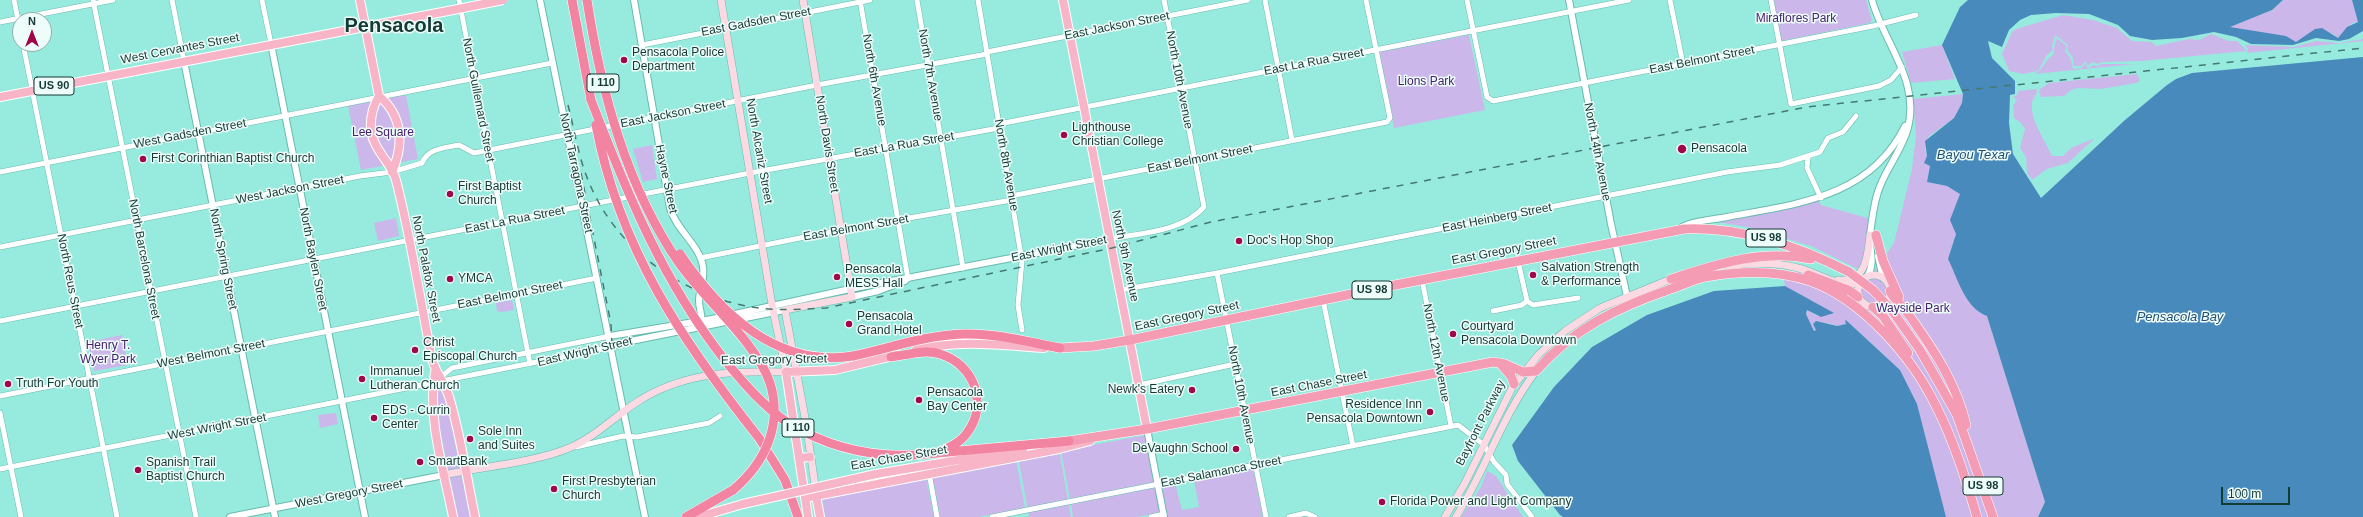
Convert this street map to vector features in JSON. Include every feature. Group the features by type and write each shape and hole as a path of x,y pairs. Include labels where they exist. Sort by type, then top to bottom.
{"highway":[{"name":"I 110","path":"572,0 592,100 612,155 650,243 705,333 751,392 788,423 827,442 875,454 937,453"},
{"name":"I 110","path":"587,0 600,69 629,164"},
{"path":"592,100 609,179 629,236 642,265 671,318 701,363 759,438 785,480 798,517"},
{"path":"629,164 660,222 684,259 708,289 741,323 772,345 795,354 820,358 853,356 926,338 964,334 995,336 1060,348"},
{"path":"629,164 648,211 670,249 693,283 748,346 761,365 769,382 773,415 768,444 753,470 732,490 686,517"},
{"name":"East Gregory Street","path":"1060,348 1094,346 1130,340 1226,319 1676,230"},
{"name":"US 98","path":"1676,230 1729,231 1763,238 1832,263 1849,272 1873,290 1893,312 1920,350 1947,395 1972,456 1993,517"},
{"path":"1873,235 1883,261 1907,312 1947,374 1962,409 1972,456"},
{"path":"1671,279 1723,263 1756,256 1786,255 1832,263"},
{"path":"1724,274 1746,269 1788,270 1821,279 1850,291 1858,297"},
{"name":"US 98","path":"1724,274 1749,272 1789,276 1811,282 1843,299 1888,338 1902,352 1928,392 1950,437 1975,513"},
{"name":"Bayfront Parkway","path":"1536,371 1554,352 1579,332 1628,300 1704,278 1724,274"},
{"path":"1890,291 1895,300 1907,312"},
{"path":"1873,307 1883,316 1924,376 1928,392"},
{"path":"891,357 927,352 940,354 961,365 973,381 978,405 973,423 960,441 937,453"},
{"path":"1500,362 1523,372 1536,371"},
{"path":"1500,362 1511,376 1514,384"},
{"name":"East Chase Street","path":"1069,441 1106,437 1147,430 1440,372 1500,362"},
{"path":"937,453 1069,441"}],"main road":[{"name":"North Palafox Street","path":"360,0 379,96 387,103 400,128 398,160 392,172"},
{"name":"US 90","path":"366,27 503,0"},
{"name":"North Alcaniz Street","path":"721,0 773,309 786,372 808,517"},
{"name":"North Davis Street","path":"803,0 852,297"},
{"name":"North 9th Avenue","path":"1063,0 1147,430"},
{"name":"West Cervantes Street","path":"0,97 366,27"},
{"name":"North Palafox Street","path":"379,96 374,104 372,137 376,147 395,178 422,312 438,379 434,419 453,517"},
{"path":"1819,274 1842,280 1858,275 1867,260 1873,235"},
{"name":"Bayfront Parkway","path":"1445,517 1484,445 1514,384 1539,354 1570,327 1600,308 1628,300 1671,279 1723,267 1751,264 1784,265 1819,274 1842,284 1860,282"},
{"path":"1875,275 1883,278 1888,284 1890,291 1884,304 1873,307 1865,305 1858,297 1857,292 1860,282 1867,276 1875,275"},
{"name":"East Wright Street","path":"785,310 852,297"},
{"path":"785,310 797,372 820,517"},
{"name":"East Gregory Street","path":"444,475 545,455 569,448 602,429 624,411 661,389 702,375 735,371 797,372 842,369 926,347 959,343 1060,348"},
{"name":"Bayfront Parkway","path":"1456,517 1515,402 1536,371"},
{"name":"North Palafox Street","path":"438,379 447,388 452,406 475,517"},
{"name":"East Chase Street","path":"805,498 1059,449 1106,437"},
{"name":"East Chase Street","path":"698,517 743,504 876,474 1069,441"},
{"path":"799,458 810,457"}],"street":[{"path":"14,0 17,12"},
{"path":"49,12 94,2 113,0"},
{"name":"North Spring Street","path":"172,0 275,517"},
{"name":"North Baylen Street","path":"262,0 365,517"},
{"name":"North Guillemard Street","path":"458,0 530,364"},
{"name":"North Tarragona Street","path":"540,0 610,336 645,517"},
{"name":"Hayne Street","path":"634,0 666,189 674,219 700,258"},
{"name":"East Gadsden Street","path":"642,45 870,0"},
{"name":"North 7th Avenue","path":"917,0 963,268"},
{"name":"North 8th Avenue","path":"978,0 1022,256 1022,274 1018,305 1022,330"},
{"name":"North 10th Avenue","path":"1164,0 1204,207"},
{"name":"East Jackson Street","path":"392,172 422,163 425,156 432,151 459,145 474,153 817,85 928,66 1070,35 1248,0"},
{"path":"1265,0 1292,140"},
{"path":"1366,0 1376,50"},
{"path":"1467,0 1473,31"},
{"name":"North 14th Avenue","path":"1569,0 1614,242 1628,300"},
{"name":"East La Rua Street","path":"0,321 830,157 941,139 1181,88 1629,0"},
{"path":"1670,0 1683,64"},
{"path":"1771,0 1791,104 1879,86 1891,80 1902,67"},
{"path":"1867,276 1873,262 1874,217 1877,192 1901,148 1911,114 1910,99 1902,67 1880,24 1872,0"},
{"name":"North 6th Avenue","path":"860,1 908,279"},
{"name":"North Barcelona Street","path":"94,2 196,517"},
{"name":"East Belmont Street","path":"1473,31 1488,100 1493,101 1880,24 1916,15"},
{"path":"0,22 12,20"},
{"name":"East Belmont Street","path":"700,258 840,230 953,210 1389,120 1376,50"},
{"name":"North Reus Street","path":"25,52 117,517"},
{"path":"379,96 552,63"},
{"name":"West Gadsden Street","path":"0,172 379,96"},
{"name":"East Gregory Street","path":"1676,230 1684,226 1821,198 1848,186 1872,168 1898,138 1911,114"},
{"name":"East Heinberg Street","path":"1120,290 1217,273 1727,172 1780,165 1808,158 1820,152 1828,138 1843,132 1856,116"},
{"path":"1808,158 1807,168 1821,198"},
{"name":"West Jackson Street","path":"0,246 299,188 392,172"},
{"name":"East Wright Street","path":"438,379 530,364 612,347 621,343 700,328 850,288 908,279 1178,225 1192,219 1204,207"},
{"path":"1873,235 1883,278"},
{"path":"700,258 704,272 699,301 702,320 700,328"},
{"path":"1518,261 1527,301 1533,306 1578,298"},
{"name":"North 10th Avenue","path":"1217,273 1266,517"},
{"name":"East Belmont Street","path":"422,312 597,278"},
{"name":"East Wright Street","path":"852,297 896,286 908,279"},
{"name":"North 12th Avenue","path":"1422,280 1451,426"},
{"path":"1323,300 1353,446"},
{"path":"1493,311 1522,305 1527,301"},
{"name":"East Wright Street","path":"438,379 452,368 610,336 773,309 785,310"},
{"name":"West Belmont Street","path":"0,396 422,312"},
{"path":"1138,385 1235,364"},
{"name":"West Wright Street","path":"0,470 342,402 438,379"},
{"path":"0,413 21,517"},
{"name":"East Gregory Street","path":"569,448 709,423 720,416"},
{"path":"1451,426 1460,426 1484,445 1506,475 1506,484 1532,517"},
{"name":"East Salamanca Street","path":"992,517 1451,426"},
{"name":"North 9th Avenue","path":"1147,430 1164,516"},
{"path":"929,473 937,517"},
{"name":"West Gregory Street","path":"230,517 444,475"},
{"path":"1289,517 1306,513 1315,517"},
{"path":"1151,517 1164,516"}],"green space":[{"name":"Miraflores Park","path":"1773,0 1866,0 1872,20 1870,23 1781,41"},
{"path":"2283,0 2352,0 2358,22 2352,23 2338,38 2332,33 2296,42 2229,27 2272,10"},
{"path":"2063,15 2093,20 2117,28 2132,41 2151,42 2156,46 2189,39 2199,40 2211,34 2229,41 2237,41 2247,51 2141,61 2102,62 2098,64 2093,62 2087,66 2086,61 2081,66 2073,66 2073,58 2067,50 2068,45 2055,35 2052,46 2053,50 2047,55 2038,71 2023,74 2009,71 2002,54 2012,32 2016,29"},
{"name":"Lions Park","path":"1469,35 1485,110 1394,128 1379,52"},
{"path":"2056,38 2067,46 2065,51 2071,59 2073,69 2081,68 2085,64 2088,68 2093,65 2097,66 2102,64 2135,64 2034,74 2040,70 2053,55"},
{"path":"2363,39 2363,41 2247,53 2248,49 2245,45 2294,47 2316,41 2339,43"},
{"path":"1942,45 1955,79 1911,83 1902,52"},
{"path":"2137,74 2140,81 2136,83 2101,89 2078,88 2071,90 2064,96 2041,97 2039,92 2040,89 2049,83"},
{"path":"2037,89 2032,103 2033,116 2052,156 2063,156 2071,148 2095,138 2068,163 2047,169 2032,180 2027,173 2026,157 2020,148 2025,129 2020,122 2014,118 2013,106 2017,100 2013,97 2017,95 2018,91"},
{"name":"Wayside Park","path":"1963,94 1962,103 1954,118 1928,137 1925,149 1930,166 1927,182 1947,186 1961,194 1951,220 1956,234 1950,252 1980,313 1987,315 2045,502 2038,517 1946,517 1900,370 1847,321 1846,324 1837,326 1828,323 1814,331 1806,314 1807,310 1817,316 1833,313 1785,286 1783,274 1792,272 1801,272 1819,277 1853,293 1869,279 1894,243 1912,169 1916,135 1913,99"},
{"name":"Lee Square","path":"406,95 418,159 361,170 348,106"},
{"path":"652,145 657,179 643,182 633,149"},
{"path":"1819,201 1821,205 1871,219 1865,260 1858,269 1811,246 1747,227 1717,222"},
{"path":"396,218 399,236 378,241 374,223"},
{"path":"512,300 514,310 501,312 497,311 496,303"},
{"name":"Henry T. Wyer Park","path":"122,335 128,365 94,371 88,342"},
{"path":"441,387 448,408 470,517 458,517 436,410 435,388"},
{"path":"336,413 338,424 320,428 318,415"},
{"path":"1146,435 1155,482 1070,499 1061,451"},
{"path":"1059,449 1071,517 1029,517 1018,456"},
{"path":"1016,459 1025,508 978,517 940,517 932,475"},
{"path":"1253,468 1263,517 1167,517 1161,486 1175,483 1182,510 1199,507 1194,480"},
{"path":"1487,471 1496,476 1523,517 1461,517 1481,487"},
{"path":"926,478 934,517 825,517 822,498"},
{"path":"1156,487 1161,512 1137,517 1073,517 1071,504"}],"water":[{"name":"Pensacola Bay","path":"1968,0 2283,0 2272,10 2230,27 2286,36 2296,42 2315,29 2322,28 2338,38 2347,27 2358,22 2352,0 2363,0 2363,31 2349,39 2339,41 2316,38 2293,45 2251,44 2236,37 2214,32 2182,38 2152,40 2130,36 2118,25 2089,14 2056,13 2031,15 2020,20 2009,30 2002,47 1988,41 1992,58 2015,81 2015,94 2010,95 2009,123 2013,154 2041,198 2125,120 2176,79 2192,73 2363,57 2363,517 2038,517 2045,502 1987,316 1973,307 1968,300 1948,259 1956,234 1950,220 1960,194 1947,186 1927,182 1930,166 1924,163 1927,156 1925,141 1954,118 1962,103 1963,94 1942,45 1960,7"},
{"path":"1785,286 1834,313 1821,317 1807,310 1806,314 1814,331 1816,330 1813,324 1816,321 1837,326 1846,324 1845,320 1900,370 1917,404 1946,517 1563,517 1560,515 1518,461 1512,445 1554,387 1592,347 1647,315 1714,291"}],"railway":[{"path":"568,105 580,157 591,187 604,211 638,252 659,269 682,283 707,295 733,303 759,308 793,310 826,308 1112,248 1211,222 1807,107 2363,48"},
{"path":"581,173 611,324 612,347"}],"place":[{"name":"Pensacola Police Department","path":"624,60"},
{"name":"Lighthouse Christian College","path":"1064,135"},
{"name":"Pensacola","path":"1682,149"},
{"name":"First Corinthian Baptist Church","path":"143,159"},
{"name":"First Baptist Church","path":"450,194"},
{"name":"Doc's Hop Shop","path":"1239,241"},
{"name":"Salvation Strength & Performance","path":"1533,275"},
{"name":"Pensacola MESS Hall","path":"837,277"},
{"name":"YMCA","path":"450,279"},
{"name":"Pensacola Grand Hotel","path":"849,324"},
{"name":"Courtyard Pensacola Downtown","path":"1453,334"},
{"name":"Christ Episcopal Church","path":"415,350"},
{"name":"Immanuel Lutheran Church","path":"362,379"},
{"name":"Truth For Youth","path":"8,384"},
{"name":"Newk's Eatery","path":"1192,390"},
{"name":"Pensacola Bay Center","path":"919,400"},
{"name":"Residence Inn Pensacola Downtown","path":"1430,412"},
{"name":"EDS - Currin Center","path":"374,418"},
{"name":"Sole Inn and Suites","path":"470,439"},
{"name":"DeVaughn School","path":"1236,449"},
{"name":"SmartBank","path":"420,462"},
{"name":"Spanish Trail Baptist Church","path":"138,470"},
{"name":"First Presbyterian Church","path":"554,489"},
{"name":"Florida Power and Light Company","path":"1382,502"}],"district":[{"name":"Pensacola","path":"394,26"}],"water label":[{"name":"Bayou Texar","path":"1973,155"}]}
